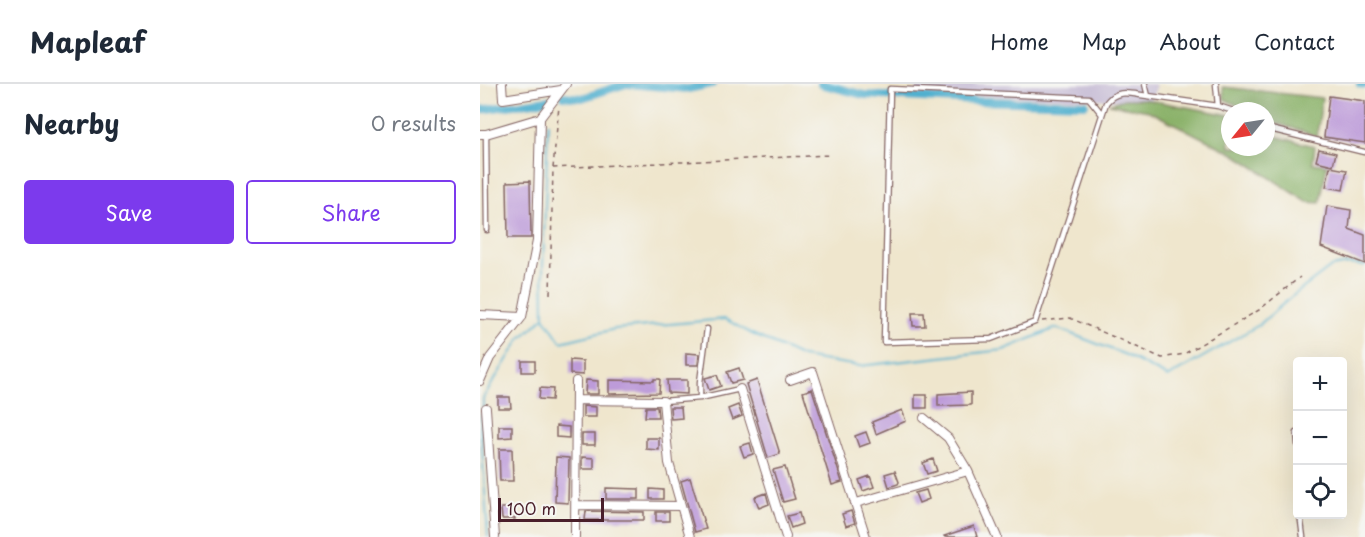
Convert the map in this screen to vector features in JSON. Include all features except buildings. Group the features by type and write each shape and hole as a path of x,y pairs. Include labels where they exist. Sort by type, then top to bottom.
{"street":[{"path":"502,84 503,99 563,87"},
{"path":"480,381 490,358 522,317 537,241 540,118 563,87"},
{"path":"483,134 540,118"},
{"path":"480,315 522,317"},
{"path":"790,380 813,372 866,537"},
{"path":"575,537 576,381"},
{"path":"740,389 786,537"},
{"path":"576,400 663,401 669,462 690,537"},
{"path":"486,408 495,537"},
{"path":"924,418 948,438 969,471 997,537"},
{"path":"856,503 969,471"},
{"path":"576,505 681,506"}],"lane":[{"path":"1146,84 1148,96"},
{"path":"1216,84 1218,106"},
{"path":"1101,113 1089,98 890,89 884,342 992,339 1035,322 1101,113 1111,96 1118,93 1221,107"},
{"path":"1275,131 1364,152"},
{"path":"483,134 487,230"},
{"path":"480,217 487,218"},
{"path":"700,398 699,382 707,330"},
{"path":"663,401 700,398 740,389"},
{"path":"1301,519 1303,537"}],"path":[{"path":"550,294 553,168 563,87"},
{"path":"553,168 830,155"},
{"path":"1035,322 1070,318 1162,358 1184,354 1259,310 1300,277"}],"shaded area":[{"path":"916,84 1155,84 1156,88 1150,101 917,94"}],"green space":[{"path":"1223,87 1322,98 1317,136 1275,123 1275,102 1230,102 1224,99"},
{"path":"1124,99 1144,99 1221,113 1221,147 1149,111 1109,104"},
{"path":"1275,136 1315,146 1313,163 1327,165 1320,203 1307,202 1237,156 1275,156"}],"waterway":[{"path":"564,96 582,98 626,84"},
{"path":"628,84 688,89 712,84"},
{"path":"821,84 864,95 1085,104"},
{"path":"1360,84 1365,85"},
{"path":"480,110 547,100"},
{"path":"483,408 483,398 520,339 544,317 543,266 548,123"},
{"path":"544,317 561,342 615,329 725,319 802,357 859,366 1003,350 1056,328 1126,355 1168,377 1259,325 1331,267 1349,264 1365,266"},
{"path":"482,414 488,537"}]}
